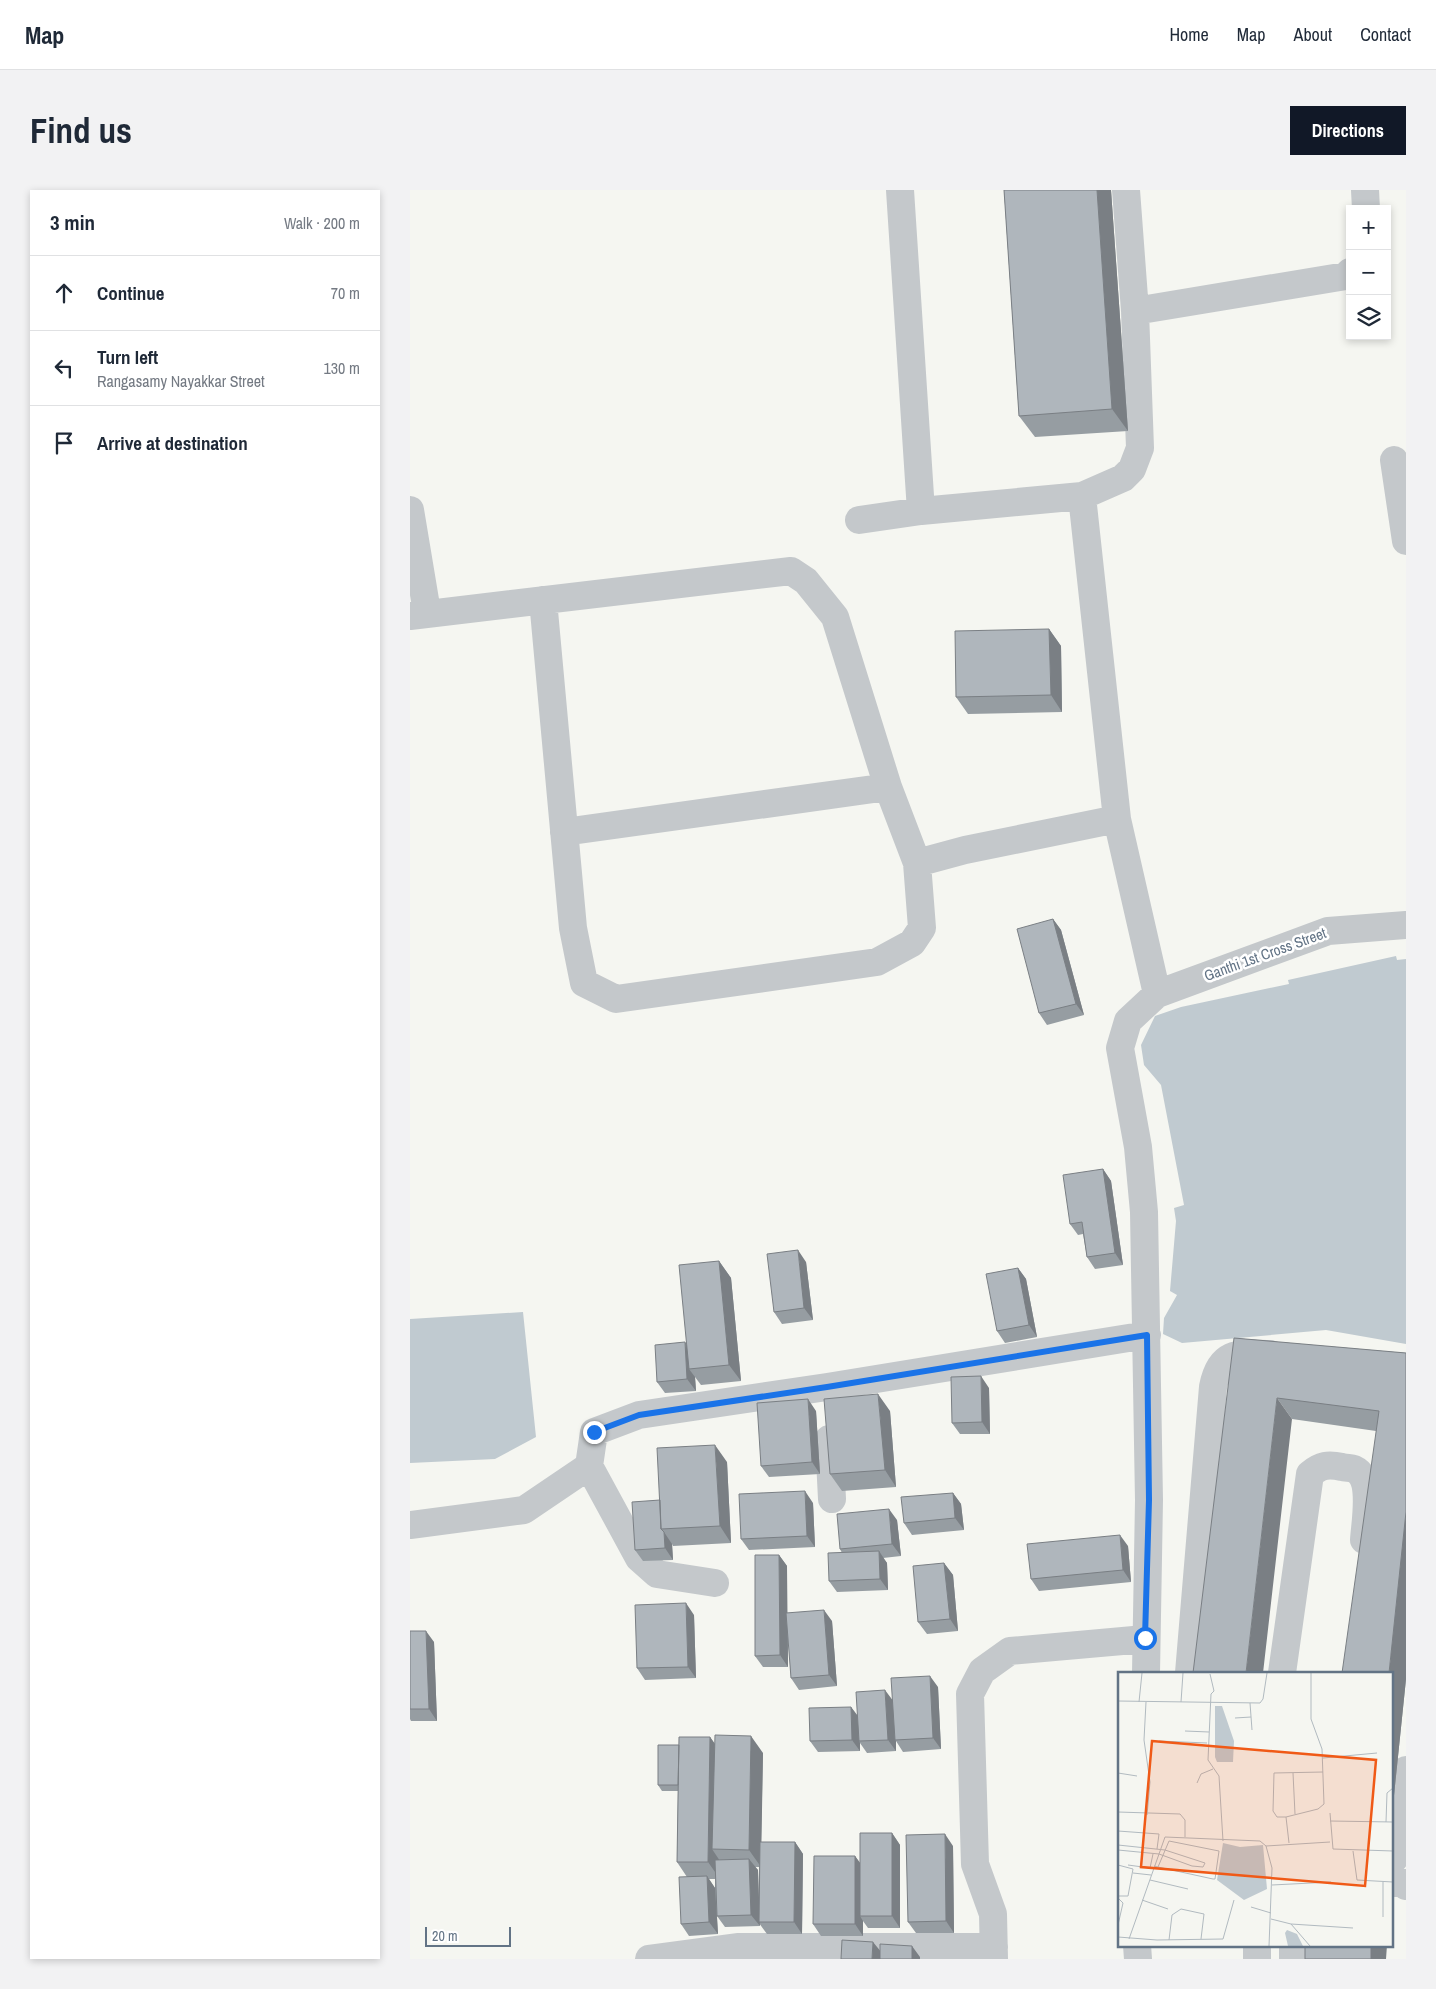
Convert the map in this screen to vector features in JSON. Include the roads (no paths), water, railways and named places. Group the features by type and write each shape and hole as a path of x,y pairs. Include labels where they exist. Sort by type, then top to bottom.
{"street":[{"path":"900,190 921,511"},
{"path":"859,520 921,511 1082,496 1123,478 1132,469 1140,448 1135,311 1126,190"},
{"path":"1365,190 1366,205"},
{"path":"1135,311 1346,276"},
{"path":"1394,460 1406,541"},
{"path":"1082,496 1117,819 1157,994 1128,1021 1120,1048 1138,1147 1144,1212 1149,1500 1145,1638 1146,1672"},
{"path":"410,510 418,614 791,571 806,581 835,617 888,787 917,862 922,928 912,943 877,962 616,999 584,984 573,928 543,600"},
{"path":"564,832 888,787"},
{"path":"917,862 1117,819"},
{"name":"Ganthi 1st Cross Street","path":"1157,994 1328,931 1406,925"},
{"path":"715,1583 657,1574 638,1558 589,1466 594,1432 639,1415 827,1387 1147,1335"},
{"path":"1189,1672 1216,1372 1228,1357 1246,1353 1291,1355"},
{"path":"827,1387 832,1499"},
{"path":"1282,1672 1310,1474 1319,1467 1330,1465 1354,1469 1364,1478 1367,1489 1362,1570"},
{"path":"410,1525 524,1510 589,1466"},
{"path":"649,1959 739,1947 994,1953 993,1914 975,1864 970,1694 982,1671 1010,1651 1145,1638"},
{"path":"1406,1770 1396,1824 1396,1865 1406,1886"},
{"path":"1137,1946 1138,1959"},
{"path":"1257,1946 1257,1959"},
{"path":"1293,1946 1293,1959"}]}
